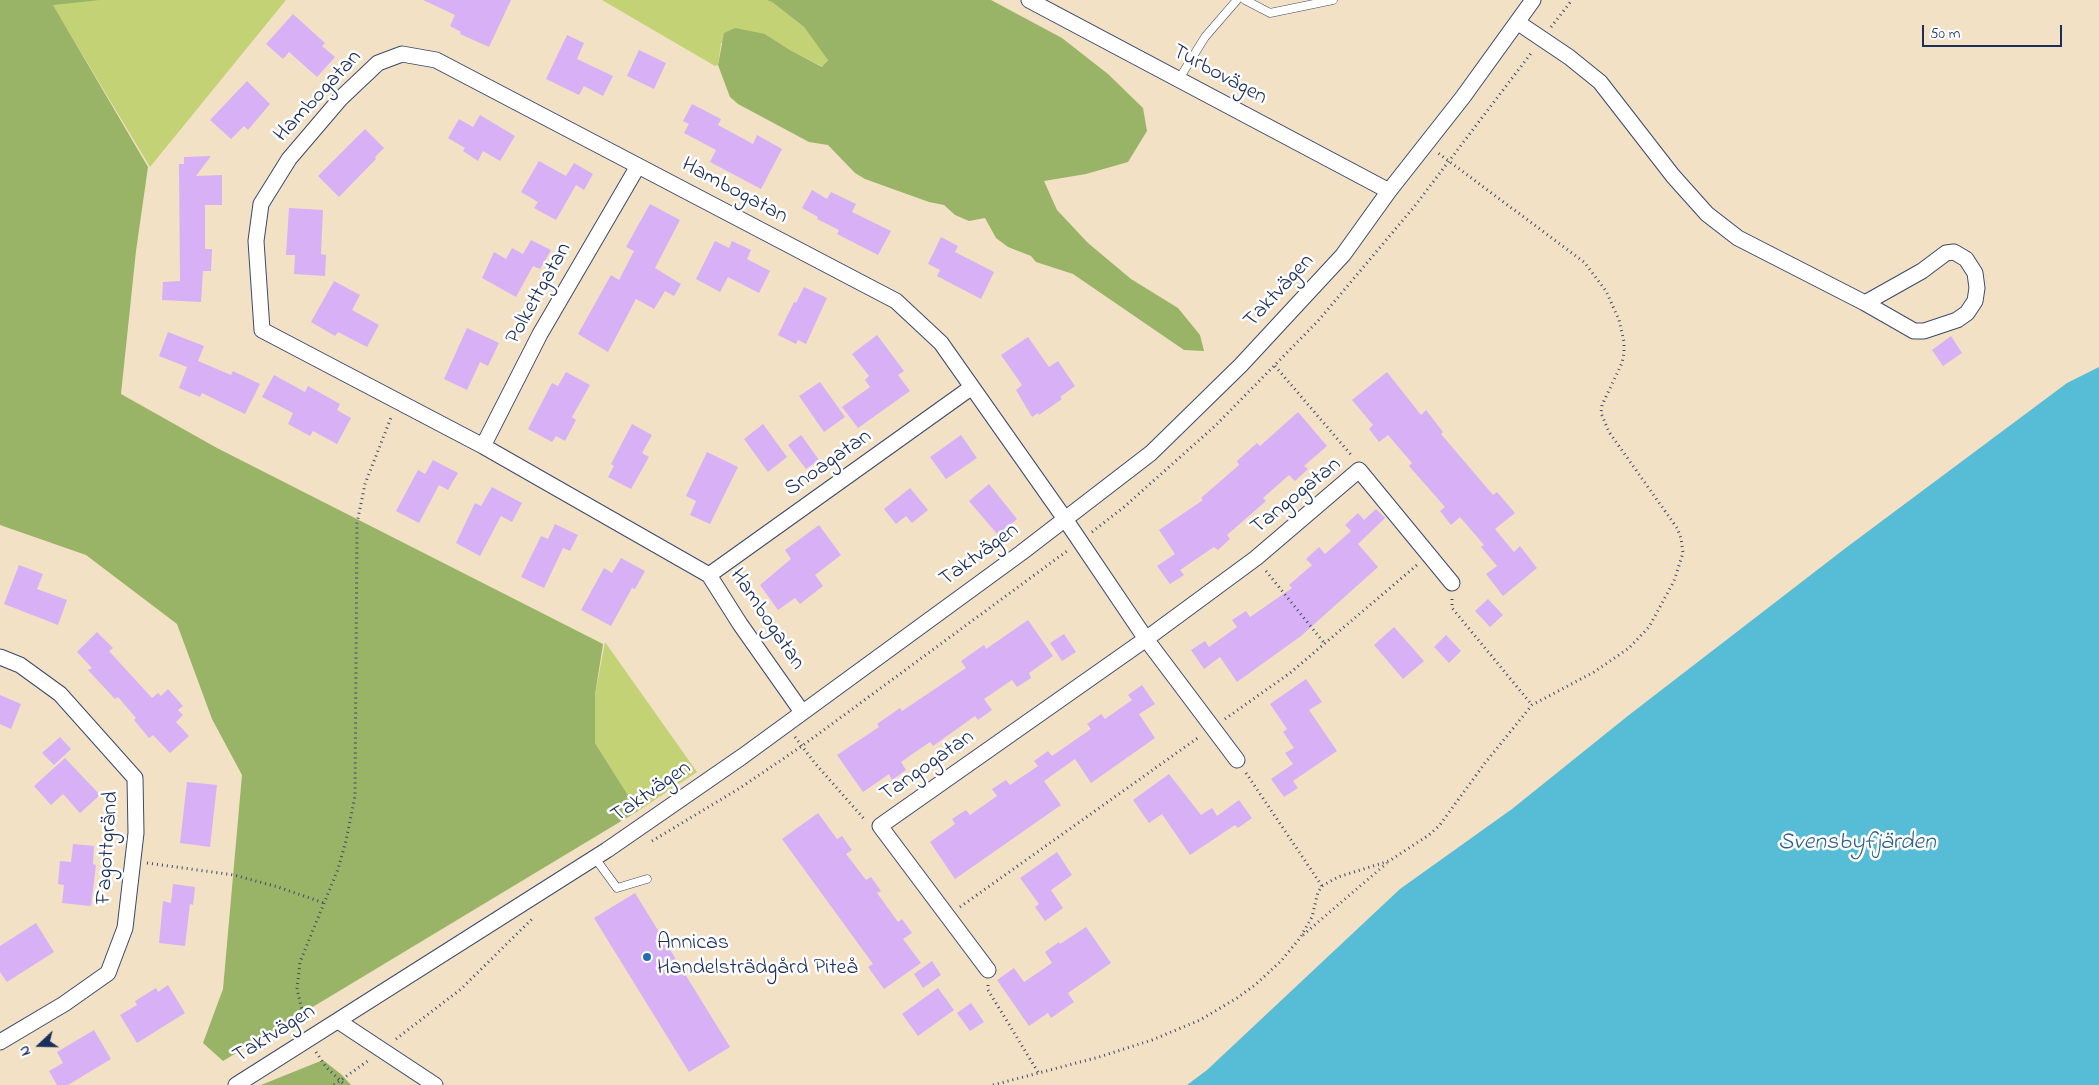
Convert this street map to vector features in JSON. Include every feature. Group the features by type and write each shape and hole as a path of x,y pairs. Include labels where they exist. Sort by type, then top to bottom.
{"street":[{"name":"Turbovägen","path":"1029,0 1389,191"},
{"name":"Taktvägen","path":"236,1085 595,858 802,712 1021,553 1150,453 1241,365 1343,254 1389,191 1463,98 1533,0"},
{"path":"1517,22 1569,57 1600,82 1672,176 1707,214 1738,238 1914,331 1924,331 1957,320 1967,313 1975,301 1977,288 1975,273 1966,258 1954,252 1946,253 1866,304"},
{"name":"Hambogatan","path":"802,712 740,624 709,575 483,446 262,330 256,241 261,204 289,160 342,98 378,63 402,54 436,60 896,301 941,343 1065,519"},
{"name":"Polkettgatan","path":"483,446 540,334 638,166"},
{"name":"Snoagatan","path":"709,575 972,387"},
{"name":"Tangogatan","path":"988,970 880,826 1146,639 1256,558 1358,470 1452,583"},
{"path":"1065,519 1146,639 1237,760"},
{"name":"Fagottgränd","path":"0,657 20,665 60,694 135,778 136,833 125,928 108,974 64,1004 0,1042"},
{"name":"Taktvägen","path":"338,1021 435,1085"}],"lane":[{"path":"1180,79 1205,37 1237,0"},
{"path":"1245,0 1270,13 1333,0"},
{"path":"595,858 616,888 647,878"}],"path":[{"path":"993,1085 1127,1048 1200,1020 1238,998 1281,961 1300,938 1389,861 1418,844 1439,826 1490,756 1532,705 1594,672 1629,648 1656,616 1674,581 1681,562 1683,547 1677,528 1609,432 1601,413 1602,405 1622,363 1624,353 1624,342 1619,320 1606,291 1584,262 1426,144"},
{"path":"1275,366 1351,454 1358,470"},
{"path":"345,1085 321,1061 310,1038 300,1010 297,977 300,962 346,841 355,796 357,523 366,484 397,401"},
{"path":"947,916 1290,673 1429,555"},
{"path":"1256,558 1325,644"},
{"path":"1452,583 1452,608 1532,705"},
{"path":"785,724 814,762 863,819 880,826"},
{"path":"1237,760 1322,886"},
{"path":"132,861 234,875 278,887 324,903"},
{"path":"1300,938 1312,917 1318,892 1322,886 1338,877 1389,861"},
{"path":"988,970 988,990 1038,1072"}],"green space":[{"path":"0,0 101,0 53,5 148,167 136,251 121,394 217,448 603,644 595,695 595,743 638,811 223,1061 203,1043 223,989 242,775 212,719 177,624 86,555 0,525"},
{"path":"101,0 286,0 150,167 52,4"},
{"path":"602,0 766,0 772,2 804,27 828,59 823,67 790,50 765,34 721,43 718,65 715,66"},
{"path":"766,0 991,0 1062,38 1108,74 1143,108 1147,131 1128,162 1086,174 1044,181 1057,210 1088,243 1131,279 1178,308 1200,335 1204,351 1184,350 1073,274 1036,262 1031,256 1008,247 996,238 985,218 969,221 955,215 944,205 929,202 865,179 855,173 828,145 809,142 738,104 730,97 718,65 724,33 735,28 765,34 822,67 828,60 804,27 772,2"},
{"path":"605,642 697,772 638,811 595,743 595,695"},
{"path":"323,1060 351,1085 261,1085"}],"water":[{"name":"Svensbyfjärden","path":"2099,367 2099,1085 1187,1085 1207,1070 1400,889 1512,809 1629,715 1847,547 2067,383"}],"building":[{"path":"423,0 511,0 489,47 460,34 461,32 450,26 455,15"},
{"path":"293,14 325,43 322,46 335,57 317,77 289,52 283,59 266,44"},
{"path":"567,35 584,43 577,59 613,76 603,96 584,86 579,95 546,79"},
{"path":"639,50 666,63 654,89 627,76"},
{"path":"247,81 270,104 248,130 244,126 231,139 210,120"},
{"path":"692,104 721,119 718,125 753,144 757,135 782,149 761,189 710,162 716,150 684,133 689,124 683,121"},
{"path":"480,115 515,136 500,161 483,151 478,161 463,151 465,148 448,138 459,119 473,127"},
{"path":"365,129 384,148 375,157 376,159 339,197 318,176"},
{"path":"211,156 196,176 222,175 222,205 205,205 205,249 212,249 211,271 203,271 201,302 162,300 163,282 180,281 179,164 184,164 184,157"},
{"path":"539,161 566,176 574,163 593,174 584,190 576,185 556,220 534,208 538,202 521,192"},
{"path":"812,190 827,199 831,192 856,204 852,212 891,231 878,255 837,234 839,230 817,219 818,217 802,208"},
{"path":"650,204 680,220 655,268 681,284 674,296 665,291 654,309 636,299 608,352 578,334 611,275 619,280 634,251 626,247"},
{"path":"289,208 323,210 321,254 326,255 325,276 294,274 295,255 286,255"},
{"path":"941,237 958,246 955,252 994,272 981,299 937,276 940,270 928,264"},
{"path":"531,240 551,250 540,269 533,266 516,297 482,278 494,252 506,259 512,248 523,254"},
{"path":"715,241 729,248 732,241 751,250 747,259 770,271 759,293 728,277 720,292 696,279"},
{"path":"334,281 360,295 352,310 379,325 367,347 338,332 335,336 311,322"},
{"path":"804,287 827,298 806,344 798,340 796,344 778,335 794,302 796,303"},
{"path":"467,328 499,343 488,366 480,362 467,390 444,379"},
{"path":"168,332 204,346 198,361 231,375 233,371 260,384 245,414 202,393 200,397 179,388 187,367 159,356"},
{"path":"877,335 904,371 898,375 910,391 858,428 842,407 870,387 865,380 869,376 852,354"},
{"path":"1951,336 1962,353 1943,366 1932,350"},
{"path":"1028,337 1049,367 1058,361 1075,386 1060,397 1062,399 1039,415 1038,413 1032,417 1016,390 1022,385 1001,355"},
{"path":"566,372 590,385 572,417 576,420 565,441 556,436 552,442 528,429 552,383 558,386"},
{"path":"1387,372 1421,415 1426,410 1443,432 1441,434 1493,495 1497,492 1515,513 1495,529 1514,552 1520,546 1537,568 1503,596 1486,574 1497,566 1481,547 1484,545 1460,517 1451,525 1440,511 1445,507 1409,466 1412,463 1388,435 1379,442 1369,429 1373,425 1352,400"},
{"path":"274,375 305,392 308,386 340,404 337,410 351,418 337,444 313,431 310,436 288,424 293,413 262,397"},
{"path":"820,382 845,417 824,432 799,396"},
{"path":"1298,412 1327,446 1304,466 1308,469 1295,481 1289,475 1263,498 1266,501 1227,535 1230,539 1218,550 1214,547 1180,570 1184,575 1170,584 1157,566 1175,554 1159,530 1203,500 1201,498 1239,465 1237,461 1257,443 1260,446"},
{"path":"632,424 652,435 642,453 649,457 631,489 608,477 614,466 611,464"},
{"path":"763,424 787,457 768,472 744,439"},
{"path":"801,435 819,460 806,469 788,445"},
{"path":"961,435 977,458 946,479 930,457"},
{"path":"707,452 738,467 710,524 690,515 696,501 686,496"},
{"path":"433,460 458,473 448,490 439,485 419,523 396,511 418,470 425,474"},
{"path":"989,484 1017,519 998,535 969,501"},
{"path":"492,487 522,503 512,522 501,516 480,556 456,543 475,503 481,506"},
{"path":"910,488 928,510 912,523 906,516 896,524 884,509"},
{"path":"1376,509 1385,518 1358,544 1378,567 1301,636 1237,682 1220,657 1204,669 1191,650 1205,641 1209,647 1237,627 1232,620 1246,611 1250,617 1292,588 1289,585 1312,565 1306,559 1319,547 1325,554 1351,531 1345,525 1358,513 1364,520"},
{"path":"555,524 578,535 570,551 563,548 544,588 521,577 541,536 548,539"},
{"path":"819,525 841,555 815,575 823,586 800,604 795,598 778,610 760,585 791,559 785,550"},
{"path":"621,558 645,571 635,589 632,588 611,626 581,610 604,568 612,573"},
{"path":"19,565 43,574 37,589 67,600 58,625 4,604"},
{"path":"1488,599 1503,615 1490,627 1475,611"},
{"path":"1028,620 1053,656 1029,673 1031,678 1017,687 1012,680 984,699 992,710 978,720 975,716 933,746 930,742 901,762 906,770 892,780 889,774 863,792 837,755 879,727 877,724 900,708 902,711 966,668 961,661 984,645 986,649"},
{"path":"1394,627 1424,661 1403,679 1374,645"},
{"path":"97,632 113,648 109,651 152,698 158,693 161,696 168,689 183,706 178,710 183,715 176,722 189,736 170,753 153,735 149,738 134,720 136,718 118,697 115,699 88,670 92,668 77,652"},
{"path":"1064,634 1076,652 1062,661 1050,643"},
{"path":"1446,635 1461,651 1449,663 1434,647"},
{"path":"1306,679 1322,702 1309,710 1337,751 1293,781 1298,788 1284,797 1271,779 1293,764 1285,753 1294,748 1283,732 1287,729 1270,704"},
{"path":"1142,685 1155,704 1139,714 1155,738 1091,783 1075,759 1044,781 1061,805 955,879 930,842 955,824 952,819 966,810 970,815 997,796 992,789 1006,780 1010,785 1038,766 1034,761 1048,751 1052,756 1091,729 1087,724 1101,714 1105,719 1132,700 1128,695"},
{"path":"0,695 21,704 11,729 0,724"},
{"path":"60,737 71,749 54,765 42,753"},
{"path":"65,758 100,795 80,813 63,794 51,805 34,786"},
{"path":"1169,774 1201,815 1212,808 1217,816 1239,800 1252,818 1238,828 1235,825 1190,855 1162,814 1149,823 1133,800"},
{"path":"187,782 217,785 210,847 180,843"},
{"path":"818,813 837,839 842,836 852,850 846,854 866,880 871,877 881,891 877,893 898,922 902,919 912,933 903,939 921,963 884,989 868,967 873,964 782,839"},
{"path":"73,844 94,846 93,864 96,865 91,906 62,903 64,885 58,884 60,861 71,862"},
{"path":"1057,852 1072,875 1051,890 1063,908 1045,921 1035,907 1039,904 1020,878"},
{"path":"173,884 195,887 193,905 190,904 185,946 159,943 163,901 171,903"},
{"name":"Annicas Handelsträdgård Piteå","path":"635,893 730,1047 689,1072 594,918"},
{"path":"36,923 54,952 7,982 0,972 0,946"},
{"path":"1086,927 1111,963 1068,993 1074,1002 1051,1018 1048,1013 1029,1026 997,980 1014,968 1024,982 1052,963 1045,952"},
{"path":"932,961 941,975 923,988 914,974"},
{"path":"168,985 185,1013 137,1043 120,1015 137,1005 135,1001 156,988 158,992"},
{"path":"938,988 954,1010 918,1036 902,1014"},
{"path":"971,1003 984,1022 970,1031 957,1013"},
{"path":"94,1030 111,1059 68,1085 57,1085 49,1071 63,1063 57,1052"}],"place":[{"name":"Annicas Handelsträdgård Piteå","path":"647,957"}]}
